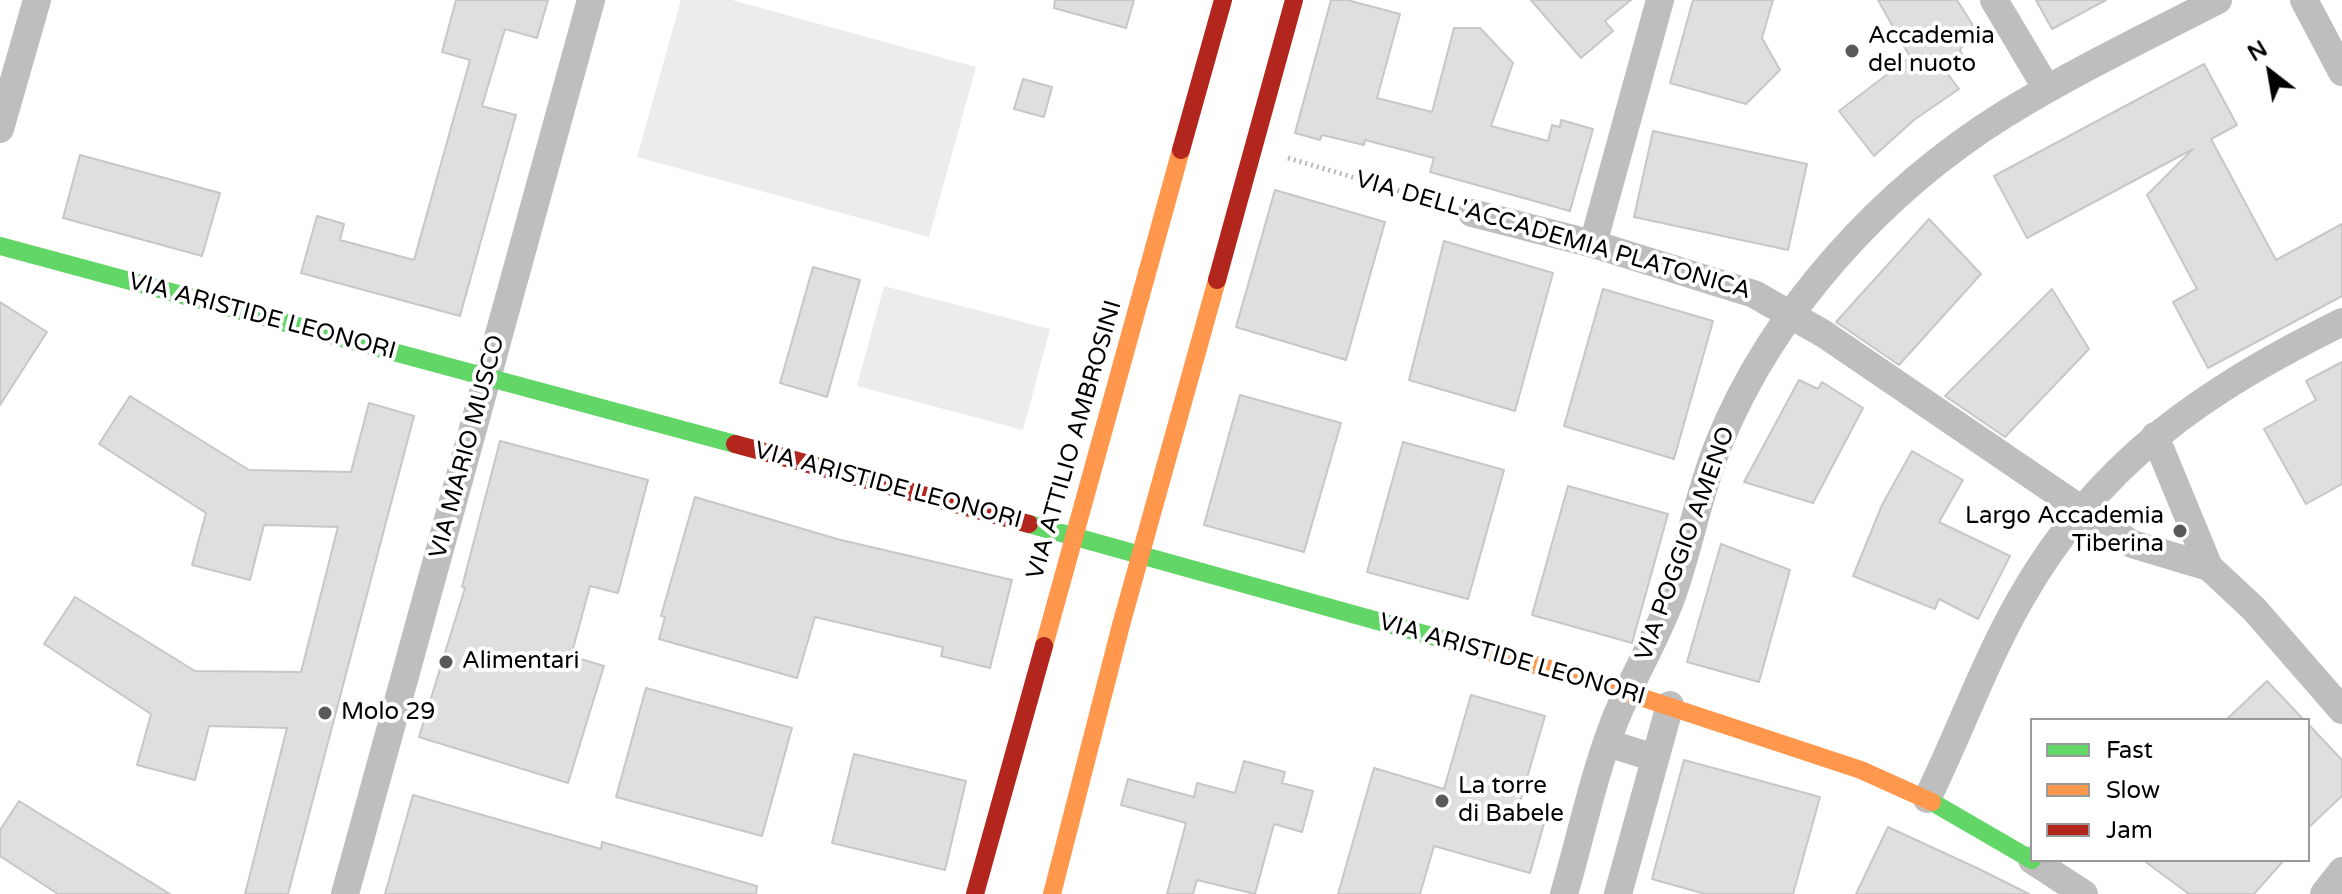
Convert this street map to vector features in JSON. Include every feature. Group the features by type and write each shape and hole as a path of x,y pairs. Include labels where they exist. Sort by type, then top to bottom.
{"street":[{"path":"0,129 37,0"},
{"name":"VIA MARIO MUSCO","path":"345,894 591,0"},
{"name":"VIA ATTILIO AMBROSINI","path":"975,894 1223,0"},
{"path":"1052,894 1294,0"},
{"path":"1593,244 1660,0"},
{"path":"1994,0 2047,89"},
{"name":"VIA POGGIO AMENO","path":"1564,894 1607,743 1673,593 1702,488 1720,441 1754,373 1793,313 1867,227 1958,146 2047,89 2218,0"},
{"path":"2304,0 2342,72"},
{"name":"VIA DELL'ACCADEMIA PLATONICA","path":"1472,213 1593,244 1754,294 1793,313 2081,510"},
{"name":"VIA ARISTIDE LEONORI","path":"0,246 488,376 1559,671 1861,770 1927,799 2030,859"},
{"path":"1927,799 2019,601 2081,510 2155,436 2221,387 2342,322"},
{"path":"2155,436 2209,567 2254,609 2342,710"},
{"path":"2081,510 2132,544 2209,567"},
{"path":"1618,894 1670,705"},
{"path":"1607,743 1655,758"},
{"name":"VIA ARISTIDE LEONORI","path":"2035,862 2084,894"},
{"path":"2324,894 2342,871"}],"path":[{"name":"VIA DELL'ACCADEMIA PLATONICA","path":"1311,165 1472,213"}],"shaded area":[{"path":"681,0 732,0 976,67 929,237 637,157"},
{"path":"884,286 1050,329 1023,430 857,386"}],"building":[{"path":"456,0 548,0 537,38 505,29 482,106 516,115 460,316 301,273 317,216 344,224 340,240 414,260 470,60 442,52"},
{"path":"1055,0 1134,0 1126,28 1054,8"},
{"path":"1331,0 1347,0 1400,14 1377,98 1432,112 1454,28 1480,28 1513,63 1491,126 1548,141 1552,125 1560,127 1561,120 1593,129 1570,211 1430,172 1434,158 1365,140 1364,145 1322,135 1320,140 1295,133"},
{"path":"1531,0 1631,0 1605,21 1613,31 1581,58"},
{"path":"1693,0 1773,0 1762,38 1780,70 1746,104 1670,83"},
{"path":"1878,0 1957,0 1974,27 1960,50 1966,63 1947,73 1959,89 1914,120 1874,156 1839,111 1910,57"},
{"path":"2036,0 2106,0 2052,29"},
{"path":"2204,64 2237,125 2211,139 2276,260 2342,224 2342,296 2208,368 2173,302 2197,289 2147,195 2193,149 2027,238 1994,176"},
{"path":"1023,79 1052,87 1044,117 1014,109"},
{"path":"1653,131 1807,164 1788,250 1634,217"},
{"path":"80,155 220,193 202,256 63,218"},
{"path":"1275,190 1385,222 1346,360 1236,327"},
{"path":"1929,219 1981,274 1899,365 1836,322"},
{"path":"1444,241 1553,273 1515,411 1409,380"},
{"path":"813,267 860,280 827,397 780,383"},
{"path":"1603,289 1713,321 1674,459 1564,426"},
{"path":"2052,289 2089,349 2005,437 1945,396"},
{"path":"0,302 47,332 0,405"},
{"path":"2342,362 2342,484 2306,504 2264,429 2316,400 2306,381"},
{"path":"1799,380 1818,389 1822,382 1863,408 1813,503 1744,482"},
{"path":"1240,395 1341,423 1304,552 1204,525"},
{"path":"130,396 249,470 351,472 369,403 414,416 288,894 245,894 287,728 209,726 195,780 137,765 151,714 44,644 75,597 195,671 301,672 338,527 264,525 250,580 192,565 206,513 99,444"},
{"path":"500,441 648,480 618,593 590,586 571,656 604,666 568,783 419,737 465,588 462,587"},
{"path":"1403,442 1504,470 1468,599 1367,572"},
{"path":"1912,451 1963,480 1939,522 2010,556 1978,619 1939,599 1935,609 1853,576 1882,505"},
{"path":"1568,486 1668,514 1632,643 1532,615"},
{"path":"695,497 837,539 1012,580 990,668 941,656 943,647 815,617 797,678 659,639 665,617 661,616"},
{"path":"1721,544 1790,570 1759,682 1687,662"},
{"path":"2267,681 2302,718 2228,718"},
{"path":"646,688 792,728 762,836 616,797"},
{"name":"La torre di Babele","path":"1471,695 1545,716 1517,812 1545,820 1530,873 1434,846 1420,894 1338,894 1374,768 1444,789"},
{"path":"2310,726 2342,760 2342,796 2310,826"},
{"path":"854,754 966,781 945,870 832,843"},
{"path":"1684,760 1820,797 1793,894 1705,894 1652,879"},
{"path":"1244,761 1285,772 1282,783 1313,791 1302,832 1274,824 1255,894 1197,880 1193,894 1167,894 1186,823 1121,805 1128,779 1194,797 1197,783 1235,793"},
{"path":"413,795 601,849 602,842 757,886 756,894 385,894"},
{"path":"19,801 170,894 58,894 0,856 0,830"},
{"path":"1888,827 1979,869 2029,894 1856,894"},
{"path":"2146,862 2282,862 2254,894 2189,894"}],"traffic: fast":[{"path":"0,246 735,444"},
{"path":"1029,524 1489,652"},
{"path":"1932,802 2030,859"}],"traffic: slow":[{"path":"1044,646 1181,150"},
{"path":"1052,894 1121,625 1217,280"},
{"path":"1489,652 1589,680 1861,770 1932,802"}],"traffic: jam":[{"path":"1181,150 1223,0"},
{"path":"1217,280 1294,0"},
{"path":"735,444 1029,524"},
{"path":"975,894 1044,646"}],"place":[{"name":"Accademia del nuoto","path":"1852,51"},
{"name":"Largo Accademia Tiberina","path":"2180,531"},
{"name":"Alimentari","path":"446,662"},
{"name":"Molo 29","path":"325,713"},
{"name":"La torre di Babele","path":"1442,801"}]}
